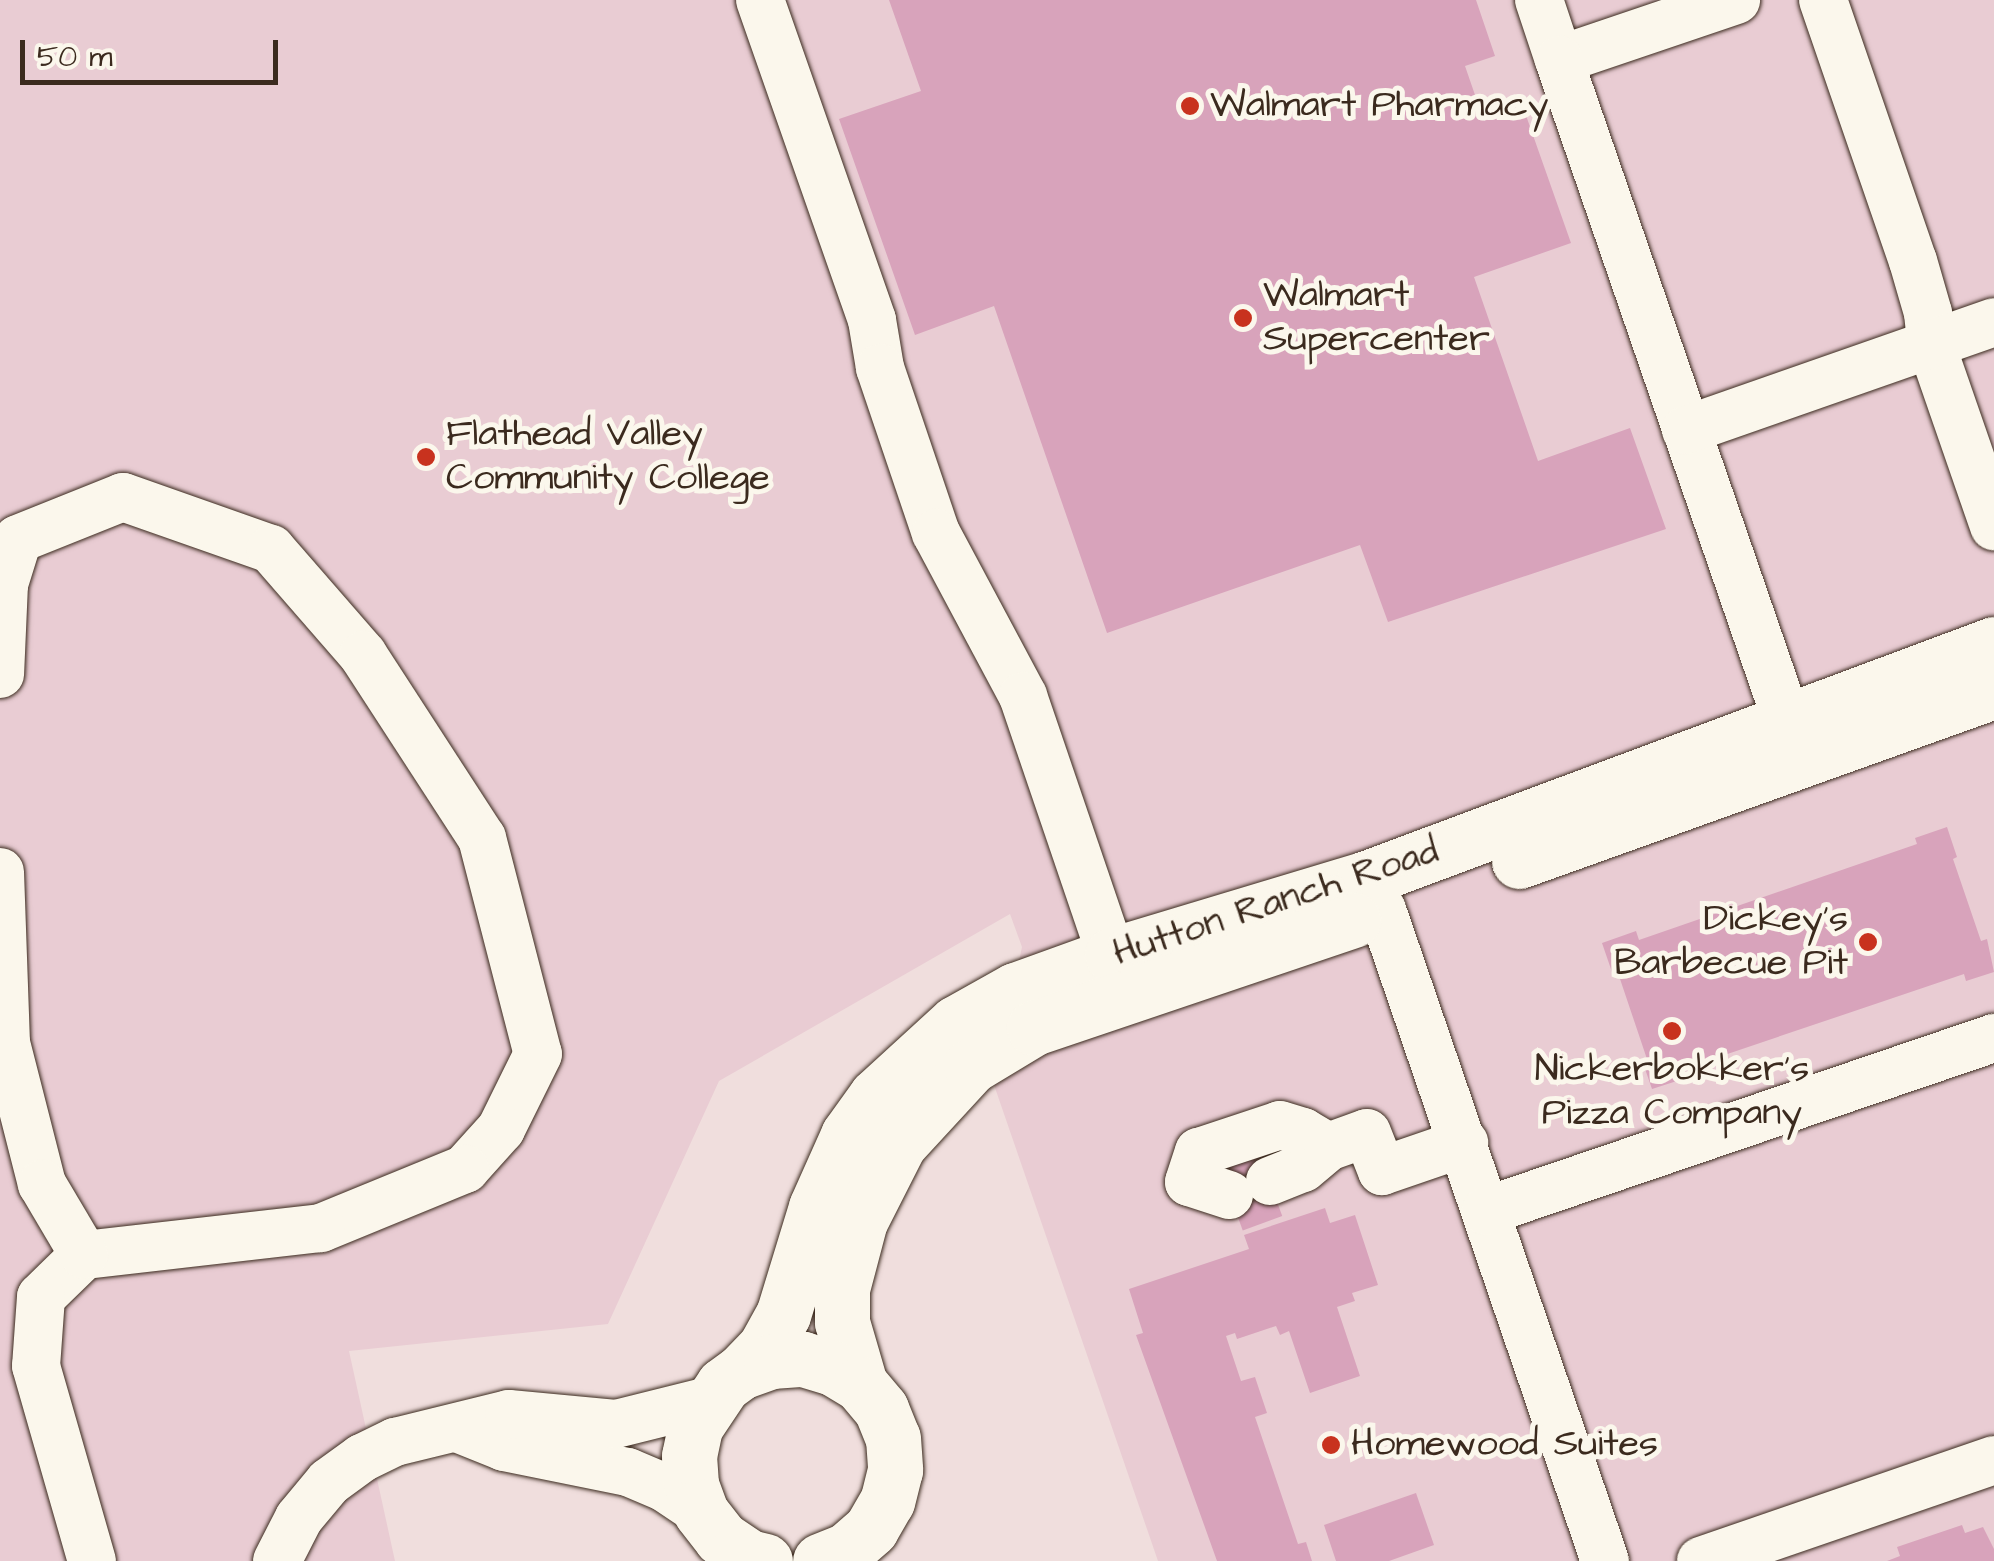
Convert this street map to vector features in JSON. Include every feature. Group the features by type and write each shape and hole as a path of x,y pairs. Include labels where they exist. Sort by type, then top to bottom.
{"main road":[{"name":"Hutton Ranch Road","path":"1373,895 1787,721 1994,644"},
{"name":"Hutton Ranch Road","path":"715,1533 691,1484 688,1456 694,1427 776,1331 830,1172 848,1135 876,1096 956,1023 1015,990 1118,976 1994,691"},
{"name":"Hutton Ranch Road","path":"860,1384 842,1322 842,1289 860,1220 899,1144 971,1066 1118,976"},
{"path":"725,1387 771,1361 803,1359 833,1368 860,1384 887,1424 895,1470 888,1502 871,1529 832,1558"},
{"path":"715,1533 750,1557 766,1561"}],"lane":[{"path":"760,0 872,320 880,368 936,533 1023,696 1118,976"},
{"path":"1539,0 1787,721"},
{"path":"1559,60 1736,0"},
{"path":"1823,0 1913,260 1928,314 1931,344 1994,526"},
{"path":"1686,430 1994,322"},
{"path":"0,674 2,579 18,539 123,497 271,549 363,655 482,838 538,1054 501,1129 465,1169 321,1228 84,1255 41,1297 36,1366 92,1561"},
{"path":"0,872 6,1044 42,1184 84,1255"},
{"path":"1373,895 1464,1143 1605,1561"},
{"path":"1486,1211 1994,1038"},
{"path":"1328,1147 1304,1132 1280,1125 1199,1152 1189,1182 1250,1188 1304,1168 1328,1147 1367,1134 1382,1171 1464,1143"},
{"path":"277,1561 299,1518 329,1482 378,1449 424,1433 510,1414 616,1424 725,1387"},
{"path":"458,1428 504,1448 628,1472 664,1487 715,1533"},
{"path":"1701,1561 1994,1460"}],"shaded area":[{"path":"0,0 1994,0 1994,1561 1158,1561 993,1082 1022,947 1010,914 719,1081 608,1324 349,1351 395,1561 0,1561"}],"building":[{"name":"Walmart Supercenter","path":"889,0 1476,0 1495,56 1465,66 1484,121 1523,107 1571,243 1474,277 1538,461 1630,428 1666,529 1388,622 1360,545 1107,633 994,306 915,335 839,119 921,91"},
{"path":"1947,827 1957,857 1953,859 1981,941 1987,939 1994,972 1966,981 1964,974 1680,1070 1683,1079 1652,1089 1643,1063 1648,1062 1618,973 1613,975 1602,943 1636,931 1639,940 1917,844 1915,838"},
{"path":"1260,1155 1282,1216 1243,1230 1221,1169"},
{"path":"1325,1208 1330,1223 1355,1215 1378,1285 1352,1293 1355,1301 1337,1307 1360,1376 1310,1393 1289,1331 1280,1335 1276,1326 1237,1339 1235,1333 1226,1336 1241,1381 1255,1377 1267,1413 1255,1417 1298,1544 1306,1542 1312,1561 1217,1561 1136,1335 1143,1333 1129,1289 1249,1249 1244,1235"},
{"path":"1416,1493 1434,1545 1389,1561 1336,1561 1324,1525"},
{"path":"1962,1525 1965,1533 1983,1527 1994,1549 1994,1561 1887,1561 1900,1556 1897,1547"}],"place":[{"name":"Walmart Pharmacy","path":"1190,106"},
{"name":"Walmart Supercenter","path":"1243,318"},
{"name":"Flathead Valley Community College","path":"426,457"},
{"name":"Dickey's Barbecue Pit","path":"1868,942"},
{"name":"Nickerbokker's Pizza Company","path":"1672,1031"},
{"name":"Homewood Suites","path":"1331,1445"}]}
